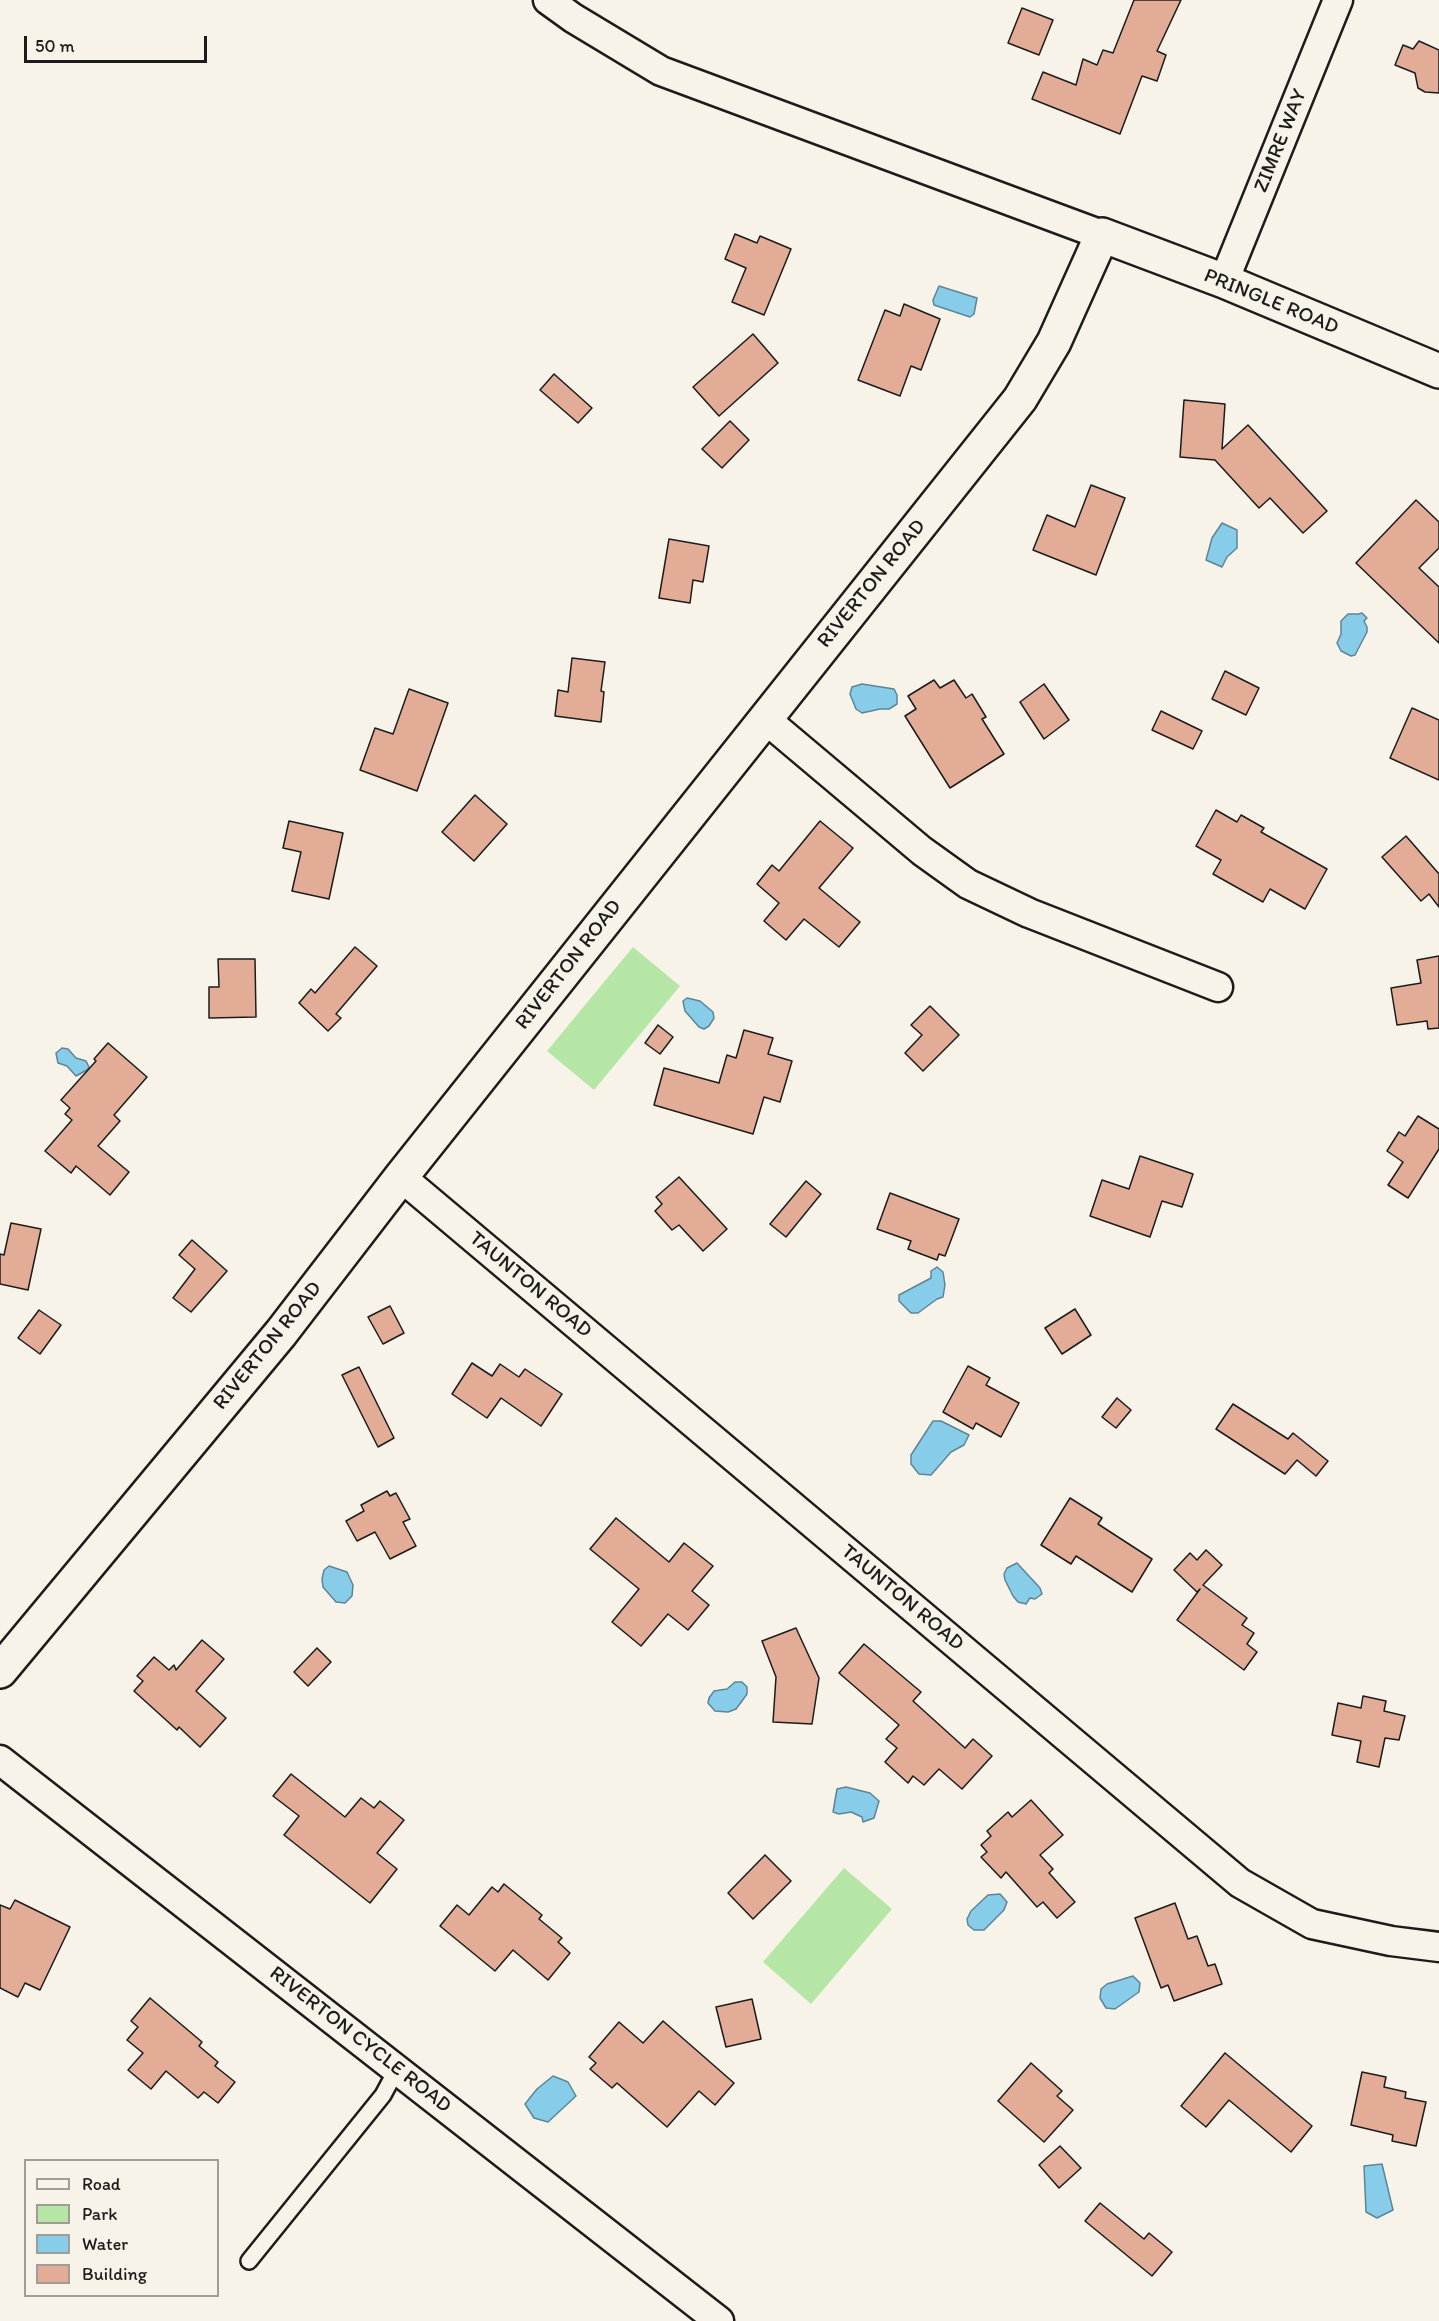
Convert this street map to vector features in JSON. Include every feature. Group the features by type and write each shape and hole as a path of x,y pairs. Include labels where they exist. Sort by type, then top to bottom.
{"street":[{"path":"548,0 573,18 661,71 1102,235"},
{"name":"ZIMRE WAY","path":"1224,281 1338,0"},
{"name":"PRINGLE ROAD","path":"1102,235 1224,281 1439,371"},
{"name":"RIVERTON ROAD","path":"0,1671 281,1333 400,1177 1020,399 1054,342 1102,235"},
{"path":"764,718 921,850 968,884 1029,913 1218,987"},
{"name":"TAUNTON ROAD","path":"400,1177 1240,1883 1312,1924 1391,1941 1439,1947"},
{"name":"RIVERTON CYCLE ROAD","path":"0,1760 719,2321"}],"lane":[{"path":"249,2261 383,2095 397,2069"}],"green space":[{"path":"633,947 680,986 594,1090 547,1051"},
{"path":"844,1868 892,1909 811,2004 763,1962"}],"water":[{"path":"939,286 977,298 974,314 970,317 934,305 933,300"},
{"path":"1222,523 1237,530 1237,548 1227,557 1222,567 1206,560 1212,538"},
{"path":"1362,613 1367,618 1364,621 1367,632 1355,655 1351,656 1341,651 1337,643 1341,634 1341,621 1348,614"},
{"path":"862,684 894,689 897,704 889,709 862,713 856,709 850,694 852,687"},
{"path":"687,998 700,1001 713,1012 714,1018 709,1026 704,1029 699,1027 685,1011 683,1001"},
{"path":"62,1048 68,1049 76,1058 86,1061 89,1067 87,1070 76,1076 67,1066 58,1063 56,1053"},
{"path":"937,1267 943,1272 945,1285 943,1297 918,1313 911,1313 899,1301 899,1295 931,1278 931,1271"},
{"path":"933,1421 941,1421 969,1435 964,1445 951,1452 931,1475 919,1474 911,1464 911,1455"},
{"path":"1017,1563 1040,1588 1042,1594 1035,1599 1030,1598 1026,1604 1018,1602 1005,1580 1004,1574 1007,1568"},
{"path":"329,1566 347,1572 353,1585 352,1596 345,1603 336,1602 323,1587 324,1570"},
{"path":"735,1682 742,1682 747,1687 747,1694 736,1709 728,1712 715,1711 708,1703 709,1698 714,1691 727,1689"},
{"path":"846,1787 870,1793 879,1801 874,1818 863,1822 862,1817 851,1812 839,1814 833,1812 837,1789"},
{"path":"1000,1894 1007,1902 1004,1910 984,1930 974,1930 968,1925 967,1919 971,1911 988,1895"},
{"path":"1133,1976 1140,1983 1139,1992 1115,2009 1106,2008 1100,1998 1101,1989 1107,1984"},
{"path":"553,2076 568,2082 576,2096 548,2122 534,2118 525,2104 537,2089"},
{"path":"1382,2164 1393,2210 1377,2218 1366,2212 1364,2166"}],"building":[{"path":"1134,0 1181,0 1157,51 1166,55 1157,81 1142,76 1120,134 1032,99 1043,72 1076,85 1083,59 1097,65 1103,50 1113,53"},
{"path":"1022,8 1053,20 1039,55 1008,43"},
{"path":"1419,41 1439,50 1439,93 1425,92 1418,88 1415,73 1395,65 1403,45 1413,49"},
{"path":"735,234 757,243 760,236 791,249 764,315 732,302 746,268 725,259"},
{"path":"904,304 940,319 921,370 911,366 900,396 858,380 885,310 900,316"},
{"path":"753,334 778,363 719,416 693,387"},
{"path":"554,374 592,408 578,423 540,390"},
{"path":"1184,400 1225,404 1222,449 1248,425 1327,511 1303,533 1270,498 1259,508 1215,460 1180,457"},
{"path":"730,421 749,440 722,468 702,449"},
{"path":"1091,485 1125,498 1096,575 1033,550 1047,515 1075,527"},
{"path":"1416,500 1439,522 1439,548 1419,568 1439,587 1439,643 1356,563"},
{"path":"669,539 709,546 703,582 693,580 690,603 659,598"},
{"path":"572,658 605,662 601,691 604,692 601,722 555,716 558,690 568,692"},
{"path":"1225,671 1259,688 1246,715 1212,699"},
{"path":"934,680 940,688 954,680 966,698 972,694 986,717 982,719 1004,754 950,788 905,716 916,709 908,696"},
{"path":"1044,684 1069,720 1044,739 1020,702"},
{"path":"409,689 448,703 417,791 360,770 375,728 393,734"},
{"path":"1412,708 1439,720 1439,780 1390,758"},
{"path":"1161,711 1202,731 1193,749 1152,730"},
{"path":"475,795 507,824 474,861 442,832"},
{"path":"1216,810 1237,822 1241,815 1264,828 1261,832 1327,869 1305,909 1270,889 1263,902 1213,874 1221,860 1196,846"},
{"path":"289,821 343,833 329,899 292,891 301,852 283,848"},
{"path":"820,821 853,848 819,888 860,922 839,947 804,919 786,940 764,921 779,903 757,884 772,865 779,871"},
{"path":"1406,836 1439,874 1439,907 1429,894 1421,901 1382,857"},
{"path":"355,947 377,966 336,1014 341,1018 328,1031 299,1003 311,989 315,993"},
{"path":"1439,956 1439,1028 1428,1029 1427,1021 1397,1025 1391,988 1421,983 1417,960"},
{"path":"218,959 255,959 256,1017 209,1018 209,987 219,987"},
{"path":"930,1006 959,1035 923,1071 905,1053 922,1035 911,1025"},
{"path":"658,1025 673,1037 660,1054 645,1043"},
{"path":"744,1030 773,1038 768,1054 792,1061 780,1102 764,1097 753,1134 654,1105 664,1068 719,1083 727,1055 736,1058"},
{"path":"108,1043 147,1077 114,1115 120,1121 98,1146 129,1172 110,1195 76,1166 71,1173 45,1151 72,1120 65,1114 70,1108 61,1100 96,1061 94,1059"},
{"path":"1418,1116 1439,1129 1439,1149 1408,1198 1388,1185 1403,1162 1387,1151 1399,1132 1405,1136"},
{"path":"1140,1156 1193,1174 1182,1207 1162,1201 1150,1237 1090,1216 1102,1180 1129,1189"},
{"path":"679,1177 727,1229 703,1251 679,1225 672,1230 655,1211 662,1204 656,1197"},
{"path":"806,1181 821,1194 786,1237 770,1224"},
{"path":"890,1193 959,1219 945,1256 939,1254 937,1260 908,1249 911,1241 877,1229"},
{"path":"11,1223 41,1229 28,1290 0,1284 0,1254 4,1255"},
{"path":"192,1240 227,1271 191,1312 173,1298 195,1269 179,1255"},
{"path":"390,1306 404,1333 383,1344 368,1317"},
{"path":"1075,1309 1091,1335 1062,1354 1045,1328"},
{"path":"39,1310 61,1325 40,1354 18,1338"},
{"path":"472,1363 492,1376 500,1364 519,1377 525,1369 562,1394 541,1426 501,1398 487,1418 452,1394"},
{"path":"968,1366 990,1378 986,1385 1019,1403 1001,1437 976,1423 973,1429 943,1412"},
{"path":"359,1367 394,1438 378,1447 342,1375"},
{"path":"1117,1398 1131,1410 1116,1428 1102,1417"},
{"path":"1233,1404 1288,1439 1293,1433 1328,1461 1316,1476 1297,1460 1285,1474 1216,1429"},
{"path":"387,1491 390,1496 396,1493 410,1519 403,1522 416,1546 390,1559 375,1532 357,1541 346,1521 364,1511 361,1505"},
{"path":"1070,1498 1102,1518 1098,1524 1152,1559 1132,1592 1076,1556 1071,1564 1041,1545"},
{"path":"616,1518 669,1562 684,1543 713,1566 692,1591 709,1605 688,1630 668,1614 641,1646 612,1622 639,1589 590,1549"},
{"path":"1206,1550 1222,1565 1203,1585 1247,1618 1242,1625 1254,1633 1247,1644 1257,1652 1244,1670 1177,1620 1200,1589 1197,1592 1174,1570 1190,1553 1197,1560"},
{"path":"796,1628 819,1678 812,1724 773,1722 776,1677 762,1641"},
{"path":"202,1640 224,1659 196,1691 226,1718 200,1747 179,1727 177,1730 134,1691 143,1681 137,1676 154,1657 169,1670 174,1665 176,1670"},
{"path":"864,1644 921,1692 913,1701 965,1748 973,1739 992,1756 962,1789 939,1769 924,1785 913,1776 908,1783 885,1762 897,1748 886,1739 899,1725 839,1673"},
{"path":"317,1648 331,1662 308,1686 294,1672"},
{"path":"1363,1696 1386,1701 1384,1711 1405,1716 1399,1740 1385,1738 1379,1767 1357,1762 1361,1741 1332,1735 1338,1703 1361,1708"},
{"path":"291,1774 345,1817 361,1798 374,1808 380,1801 404,1820 377,1853 397,1869 370,1903 284,1835 299,1816 273,1796"},
{"path":"1031,1800 1063,1835 1040,1855 1053,1869 1049,1873 1075,1902 1057,1918 1043,1902 1037,1907 1006,1872 1001,1878 981,1857 987,1852 981,1845 991,1836 987,1831 1008,1812 1012,1817"},
{"path":"765,1855 791,1881 753,1919 728,1893"},
{"path":"504,1884 542,1915 539,1919 562,1938 558,1942 570,1953 548,1980 513,1950 495,1971 440,1926 457,1905 469,1915 492,1887 498,1892"},
{"path":"15,1900 70,1927 40,1990 25,1983 18,1997 0,1988 0,1905 10,1909"},
{"path":"1175,1903 1188,1939 1197,1936 1208,1966 1215,1964 1222,1984 1174,2001 1168,1985 1161,1988 1135,1918"},
{"path":"150,1998 202,2042 199,2046 218,2062 215,2066 235,2082 218,2103 204,2092 198,2098 166,2071 151,2089 128,2070 143,2053 127,2040 138,2027 131,2021"},
{"path":"752,1999 761,2039 726,2047 716,2007"},
{"path":"663,2021 734,2083 715,2105 699,2091 667,2127 617,2083 612,2088 590,2069 596,2063 589,2057 619,2022 643,2043"},
{"path":"1225,2053 1312,2126 1291,2152 1229,2100 1206,2127 1181,2106"},
{"path":"1031,2063 1062,2091 1057,2096 1073,2110 1044,2142 998,2101"},
{"path":"1362,2072 1386,2077 1384,2087 1406,2092 1405,2098 1426,2102 1416,2146 1392,2141 1393,2135 1351,2125"},
{"path":"1060,2146 1081,2168 1059,2188 1039,2165"},
{"path":"1100,2203 1144,2239 1149,2233 1172,2252 1152,2276 1085,2221"}]}
